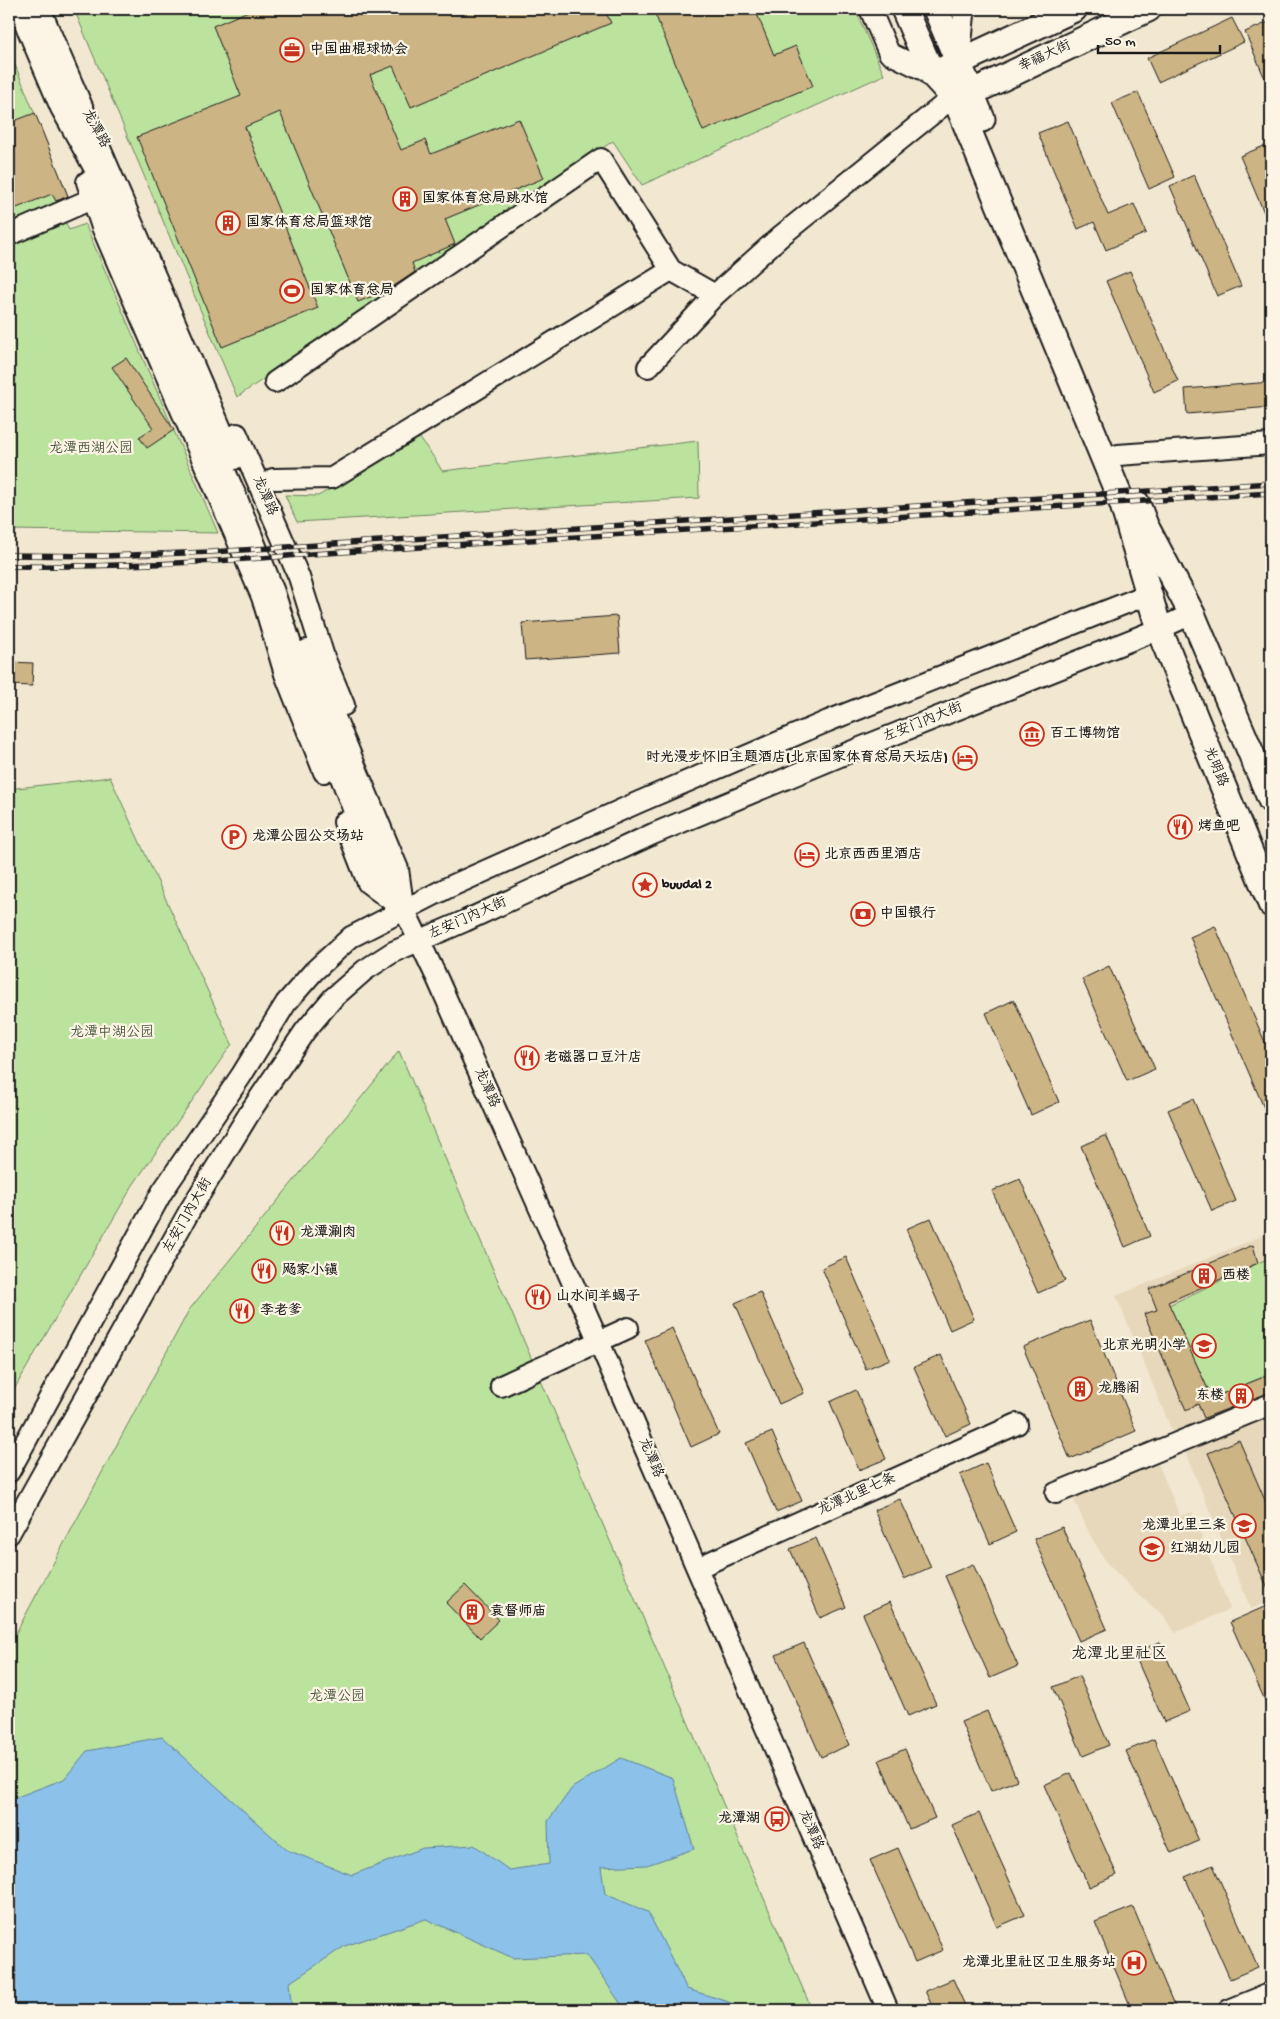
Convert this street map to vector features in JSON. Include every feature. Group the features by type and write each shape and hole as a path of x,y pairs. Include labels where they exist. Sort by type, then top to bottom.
{"main road":[{"path":"904,9 932,74 956,99 1118,456 1145,525 1192,614 1271,800"},
{"path":"936,9 959,62 956,99"},
{"path":"932,74 1074,9"},
{"name":"幸福大街","path":"956,99 1148,9"},
{"name":"光明路","path":"956,99 1123,505 1159,629 1271,904"}],"street":[{"name":"龙潭路","path":"19,9 61,108 97,173 98,195 154,312 236,496 274,592 298,666 354,814 382,877 404,909 419,940 599,1342 888,2010"},
{"name":"龙潭路","path":"40,9 178,326 288,590 311,663 398,869 404,909"},
{"path":"870,9 889,53 932,74"},
{"path":"959,62 964,15 961,9"},
{"path":"648,367 715,294 782,235 956,99"},
{"path":"275,382 601,159 671,270 715,294"},
{"path":"9,235 98,195"},
{"path":"273,479 332,478 671,270"},
{"path":"1118,456 1271,444"},
{"path":"9,1472 162,1192 241,1076 286,1003 314,971 351,937 404,909 630,806 810,728 1149,594"},
{"name":"左安门内大街","path":"9,1534 190,1210 252,1109 306,1030 333,998 365,970 393,952 653,834 1192,614"},
{"path":"501,1386 628,1328"},
{"path":"1056,1493 1271,1404"},
{"name":"龙潭北里七条","path":"697,1568 1017,1424"},
{"path":"1229,2010 1271,1993"}],"shaded area":[{"name":"北京光明小学","path":"1271,1232 1271,1396 1174,1436 1116,1296"},
{"name":"龙潭北里三条","path":"1271,1416 1271,1600 1251,1609 1185,1452"},
{"name":"红湖幼儿园","path":"1158,1463 1180,1516 1192,1512 1230,1609 1175,1633 1164,1616 1135,1592 1106,1562 1090,1535 1072,1496"}],"green space":[{"name":"国家体育总局","path":"74,9 855,9 884,75 642,185 613,141 237,397"},
{"name":"龙潭西湖公园","path":"9,50 68,196 56,201 69,230 85,224 218,533 9,530"},
{"path":"419,437 442,471 698,441 699,498 297,522 285,495 318,496"},
{"name":"龙潭中湖公园","path":"110,777 232,1044 133,1185 9,1398 9,789"},
{"name":"龙潭公园","path":"399,1051 812,2010 9,2010 9,1646 189,1310"},
{"path":"1271,1257 1271,1374 1212,1398 1169,1305"}],"water":[{"path":"162,1737 287,1850 352,1875 423,1848 474,1845 509,1870 549,1864 548,1821 572,1788 621,1758 673,1778 694,1849 647,1865 601,1867 605,1894 648,1912 687,1989 726,2001 746,2010 625,2010 587,1955 513,1958 426,1919 345,1946 289,1983 292,2010 9,2010 9,1800 64,1779 87,1751"}],"building":[{"path":"253,9 604,9 611,23 411,107 393,66 370,75 401,150 425,140 431,154 519,119 544,178 445,219 455,244 412,263 415,272 388,290 358,302 280,112 245,127 318,308 222,347 137,137 241,96 213,26"},
{"path":"653,9 755,9 774,55 796,46 813,86 703,131"},
{"path":"1232,18 1244,42 1158,82 1147,58"},
{"path":"1271,21 1271,93 1245,32"},
{"path":"1138,92 1175,177 1149,189 1112,103"},
{"path":"35,113 68,196 56,201 52,194 9,211 9,123"},
{"path":"1068,121 1108,215 1134,204 1146,233 1106,250 1094,222 1078,229 1038,133"},
{"path":"1264,146 1271,164 1271,229 1240,156"},
{"path":"1194,175 1241,286 1217,296 1170,186"},
{"path":"1130,271 1178,381 1154,392 1106,281"},
{"path":"126,358 174,430 147,448 139,437 153,428 112,367"},
{"path":"1271,382 1271,407 1187,414 1185,389"},
{"path":"617,616 620,653 525,660 522,623"},
{"path":"9,662 33,663 32,686 9,685"},
{"path":"1215,926 1271,1056 1271,1124 1190,937"},
{"path":"1109,966 1155,1069 1127,1081 1082,979"},
{"path":"1014,1000 1059,1102 1031,1115 986,1013"},
{"path":"1193,1099 1236,1201 1212,1211 1168,1110"},
{"path":"1106,1135 1150,1236 1125,1247 1081,1146"},
{"path":"1020,1179 1065,1281 1038,1293 992,1191"},
{"path":"931,1218 974,1319 950,1330 906,1229"},
{"path":"1253,1245 1258,1263 1168,1302 1212,1398 1271,1374 1271,1392 1204,1418 1198,1404 1186,1410 1144,1314 1157,1310 1149,1289"},
{"path":"846,1257 890,1359 866,1369 822,1268"},
{"path":"760,1292 804,1393 779,1404 735,1303"},
{"name":"龙腾阁","path":"1090,1320 1136,1431 1070,1459 1023,1347"},
{"path":"672,1328 719,1434 691,1447 645,1340"},
{"path":"941,1355 971,1424 945,1436 914,1367"},
{"path":"856,1390 886,1459 859,1470 830,1402"},
{"path":"772,1432 802,1501 776,1512 746,1443"},
{"path":"1239,1440 1271,1514 1271,1596 1208,1453"},
{"path":"986,1463 1016,1532 990,1544 960,1475"},
{"path":"900,1499 931,1567 904,1579 874,1510"},
{"path":"1062,1527 1107,1629 1079,1641 1034,1539"},
{"path":"816,1538 846,1607 820,1618 790,1549"},
{"path":"973,1564 1018,1666 990,1678 945,1576"},
{"name":"袁督师庙","path":"465,1585 499,1620 480,1638 446,1603"},
{"path":"890,1602 936,1704 908,1716 863,1614"},
{"path":"1271,1604 1271,1714 1230,1622"},
{"path":"1160,1642 1190,1711 1164,1722 1134,1653"},
{"path":"804,1643 849,1745 821,1757 776,1655"},
{"path":"1079,1676 1109,1745 1083,1756 1053,1687"},
{"path":"987,1711 1017,1780 991,1791 961,1722"},
{"path":"1154,1739 1199,1841 1171,1853 1126,1751"},
{"path":"905,1749 935,1818 909,1829 879,1760"},
{"path":"1071,1773 1117,1875 1089,1887 1044,1785"},
{"path":"979,1813 1025,1915 997,1927 952,1825"},
{"path":"898,1848 943,1950 915,1962 870,1860"},
{"path":"1213,1865 1258,1967 1230,1979 1185,1877"},
{"name":"龙潭北里社区卫生服务站","path":"1133,1907 1176,2010 1132,2010 1095,1922"},
{"path":"953,1979 967,2010 934,2010 925,1991"}],"railway":[{"path":"9,555 104,556 211,552 1271,483"},
{"path":"9,566 85,566 235,560 1271,493"}],"place":[{"name":"中国曲棍球协会","path":"292,50"},
{"name":"国家体育总局跳水馆","path":"405,199"},
{"name":"国家体育总局篮球馆","path":"228,223"},
{"name":"国家体育总局","path":"292,291"},
{"name":"百工博物馆","path":"1032,734"},
{"name":"时光漫步怀旧主题酒店(北京国家体育总局天坛店)","path":"965,758"},
{"name":"烤鱼吧","path":"1180,827"},
{"name":"龙潭公园公交场站","path":"234,837"},
{"name":"北京西西里酒店","path":"807,855"},
{"name":"buudal 2","path":"645,885"},
{"name":"中国银行","path":"863,914"},
{"name":"老磁器口豆汁店","path":"527,1058"},
{"name":"龙潭涮肉","path":"282,1233"},
{"name":"飏家小镇","path":"264,1271"},
{"name":"西楼","path":"1204,1276"},
{"name":"山水间羊蝎子","path":"538,1297"},
{"name":"李老爹","path":"242,1311"},
{"name":"北京光明小学","path":"1204,1346"},
{"name":"龙腾阁","path":"1080,1389"},
{"name":"东楼","path":"1241,1396"},
{"name":"龙潭北里三条","path":"1244,1526"},
{"name":"红湖幼儿园","path":"1152,1549"},
{"name":"袁督师庙","path":"472,1612"},
{"name":"龙潭湖","path":"777,1819"},
{"name":"龙潭北里社区卫生服务站","path":"1134,1963"}],"district":[{"name":"龙潭北里社区","path":"1119,1655"}]}
